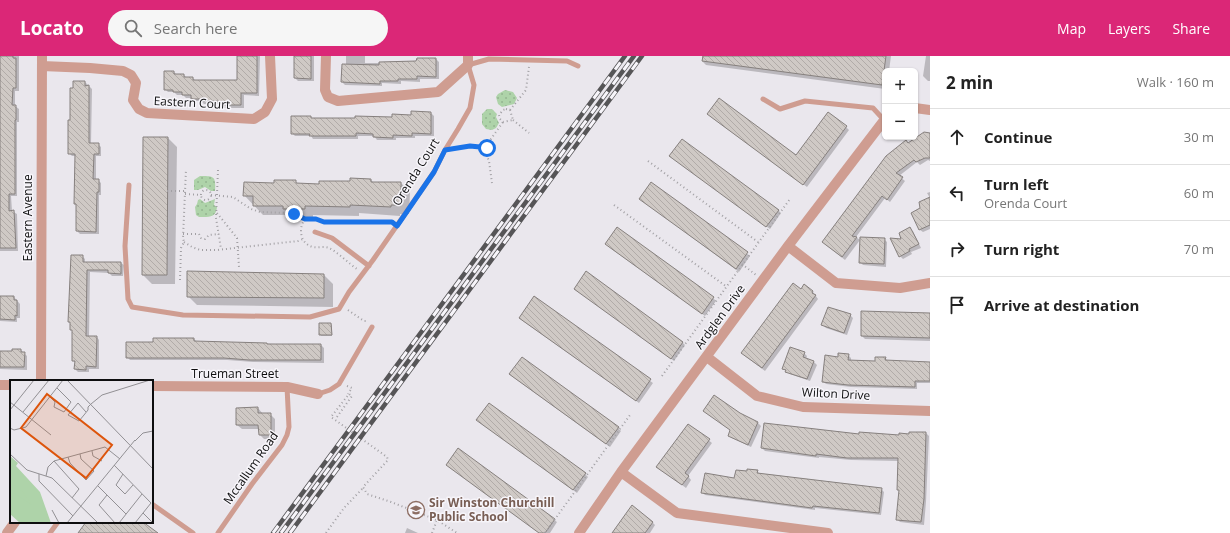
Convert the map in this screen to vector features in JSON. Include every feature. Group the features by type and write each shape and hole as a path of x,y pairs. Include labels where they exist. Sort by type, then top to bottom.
{"street":[{"name":"Eastern Court","path":"42,61 123,71 131,75 136,83 133,100 139,109 147,113 254,119 265,112 272,99 270,56"},
{"path":"326,56 325,90 328,97 338,101 438,92 468,61"},
{"name":"Eastern Avenue","path":"41,380 42,61"},
{"path":"918,108 930,110"},
{"name":"Ardglen Drive","path":"579,533 621,472 788,246 882,123"},
{"path":"788,246 836,283 900,288 930,283"},
{"name":"Wilton Drive","path":"707,357 756,396 803,407 930,411"},
{"name":"Trueman Street","path":"153,386 287,387 318,394"},
{"path":"621,472 677,513 828,533"},
{"path":"7,533 14,523"}],"lane":[{"path":"468,61 489,59 567,61 578,66"},
{"name":"Orenda Court","path":"342,304 434,172 470,108 474,85 468,61"},
{"path":"762,99 780,109 805,101 873,108 882,118"},
{"path":"129,185 125,246 128,299 132,307 183,315 310,317 339,309 342,304"},
{"path":"315,232 332,238 369,266"},
{"path":"318,394 330,390 340,384 372,324"},
{"name":"Mccallum Road","path":"218,533 252,484 282,445 287,435 289,426 287,387"},
{"path":"153,505 193,533"},
{"path":"50,533 57,523"}],"path":[{"path":"503,122 499,115 506,109 510,110 526,90 530,60"},
{"path":"510,110 513,120 529,133"},
{"path":"492,183 489,161 485,151 487,148 486,146 503,122 513,120"},
{"path":"445,150 470,146 486,146"},
{"path":"480,147 481,151 485,151"},
{"path":"648,161 758,242"},
{"path":"180,280 181,248 184,242 183,234 186,169"},
{"path":"218,170 216,212 221,249"},
{"path":"201,195 203,191 207,190 210,192 211,196"},
{"path":"167,191 201,195 205,201 209,200 211,196"},
{"path":"211,196 233,196 251,209 260,212 288,213 305,219 316,219 324,222 392,222 397,226"},
{"path":"662,376 790,199"},
{"path":"614,205 727,287"},
{"path":"216,212 238,238 239,267"},
{"path":"305,219 300,229 303,239 309,245 313,247 330,248 363,274"},
{"path":"183,234 199,234 201,238 204,239 209,235 219,234"},
{"path":"184,242 200,250 238,248 298,241 303,239"},
{"path":"742,264 757,276"},
{"path":"342,304 372,324"},
{"path":"348,387 351,380"},
{"path":"326,533 344,508 388,460 387,457 331,417 349,394 352,396 337,417 334,415 352,388 340,384"},
{"path":"545,533 630,415"},
{"path":"363,487 367,494 437,520 457,533"},
{"path":"432,533 437,520"}],"green space":[{"path":"505,90 513,92 517,98 514,104 502,107 498,104 496,97"},
{"path":"487,109 492,109 497,114 496,117 499,123 496,128 492,130 486,129 482,124 482,114"},
{"path":"200,176 208,176 213,178 215,182 215,191 211,191 205,187 194,190 194,180"},
{"path":"200,199 205,203 215,199 214,205 217,207 214,215 209,217 199,217 196,215 195,207"}],"building":[{"path":"0,56 13,56 13,58 16,58 16,88 13,88 12,105 16,105 15,194 9,194 9,211 14,210 16,248 0,248"},
{"path":"237,56 257,56 257,93 241,93 241,105 219,105 219,101 200,101 200,99 191,99 191,95 182,95 182,92 164,90 164,71 174,71 174,74 184,74 184,77 193,77 193,80 237,80"},
{"path":"294,56 311,56 311,79 294,78"},
{"path":"703,56 886,56 884,68 882,68 882,85 702,61"},
{"path":"417,58 436,58 436,77 417,76 417,79 380,81 380,84 341,82 342,64 379,65 379,62 416,61"},
{"path":"73,81 85,81 85,86 89,85 89,143 99,143 99,154 94,154 93,179 99,179 99,192 97,192 96,232 76,231 76,204 74,204 75,154 68,154 70,88 73,88"},
{"path":"719,98 796,155 828,112 847,126 803,185 707,114"},
{"path":"411,111 431,112 431,134 412,133 412,136 393,135 393,138 373,137 373,134 356,133 356,136 309,136 310,134 291,134 291,116 311,116 311,118 355,118 355,116 392,117 392,114 411,115"},
{"path":"924,132 930,133 930,158 925,158 916,162 914,160 896,173 903,177 887,200 882,196 852,236 857,237 842,257 822,242 886,156 906,140 908,143 912,140 918,140 918,136"},
{"path":"143,137 168,137 167,275 142,275"},
{"path":"682,139 779,210 766,227 669,156"},
{"path":"350,178 371,179 371,182 401,182 401,205 391,205 391,207 350,205 350,207 305,206 305,209 283,209 283,206 253,206 253,196 243,196 244,182 274,183 274,180 296,180 296,183 319,184 319,181 350,181"},
{"path":"651,182 748,252 736,269 639,199"},
{"path":"930,197 930,225 919,230 911,213 920,208 919,202"},
{"path":"617,227 714,297 702,314 605,244"},
{"path":"910,227 919,244 909,249 910,251 899,257 890,238 901,239 899,233"},
{"path":"860,237 885,238 884,264 859,263"},
{"path":"71,255 83,255 83,262 121,262 121,274 108,273 108,270 87,270 86,336 97,336 96,367 86,366 86,370 74,369 75,361 72,361 72,330 70,330 70,322 68,322"},
{"path":"187,271 324,274 324,298 187,297"},
{"path":"586,271 683,342 671,359 574,289"},
{"path":"793,283 801,289 804,284 813,291 812,293 816,295 762,368 741,353"},
{"path":"0,296 14,296 14,300 17,300 17,316 15,315 15,320 0,319"},
{"path":"534,296 651,379 636,401 519,318"},
{"path":"828,307 851,314 844,333 821,325"},
{"path":"861,311 930,313 930,338 861,336"},
{"path":"319,323 331,323 332,335 319,335"},
{"path":"153,338 194,338 194,341 267,344 321,344 321,360 126,358 126,342 153,342"},
{"path":"790,347 805,352 803,357 814,361 807,379 785,372 786,370 782,369"},
{"path":"12,349 21,349 21,352 25,352 24,367 0,367 0,351 12,351"},
{"path":"838,353 849,354 848,360 875,361 875,357 886,357 885,360 930,362 930,381 915,381 915,387 848,385 822,382 825,355 838,357"},
{"path":"522,357 619,427 606,444 509,374"},
{"path":"714,395 740,413 758,422 748,445 728,436 730,430 703,411"},
{"path":"489,403 586,473 573,490 476,420"},
{"path":"258,407 258,413 271,413 271,435 259,435 258,425 236,425 236,408"},
{"path":"764,423 859,434 859,432 899,435 899,433 909,434 909,432 926,432 924,499 921,522 896,520 899,490 897,490 898,458 847,458 816,454 816,456 761,448"},
{"path":"688,424 710,439 685,473 689,476 682,485 656,467"},
{"path":"458,448 555,519 545,533 539,533 446,465"},
{"path":"747,469 758,470 757,473 882,488 879,513 813,506 812,508 701,493 705,473 734,478 736,470 747,471"},
{"path":"632,505 653,522 645,533 612,533"},
{"path":"85,523 144,523 158,533 78,533"}],"railway":[{"path":"273,533 625,56"},
{"path":"281,533 634,56"},
{"path":"290,533 642,56"}],"place":[{"name":"Sir Winston Churchill Public School","path":"416,510"}],"route":[{"path":"294,214 305,219 316,219 324,222 392,222 397,226 434,172 445,150 470,146 480,147 483,145 487,148"}]}
